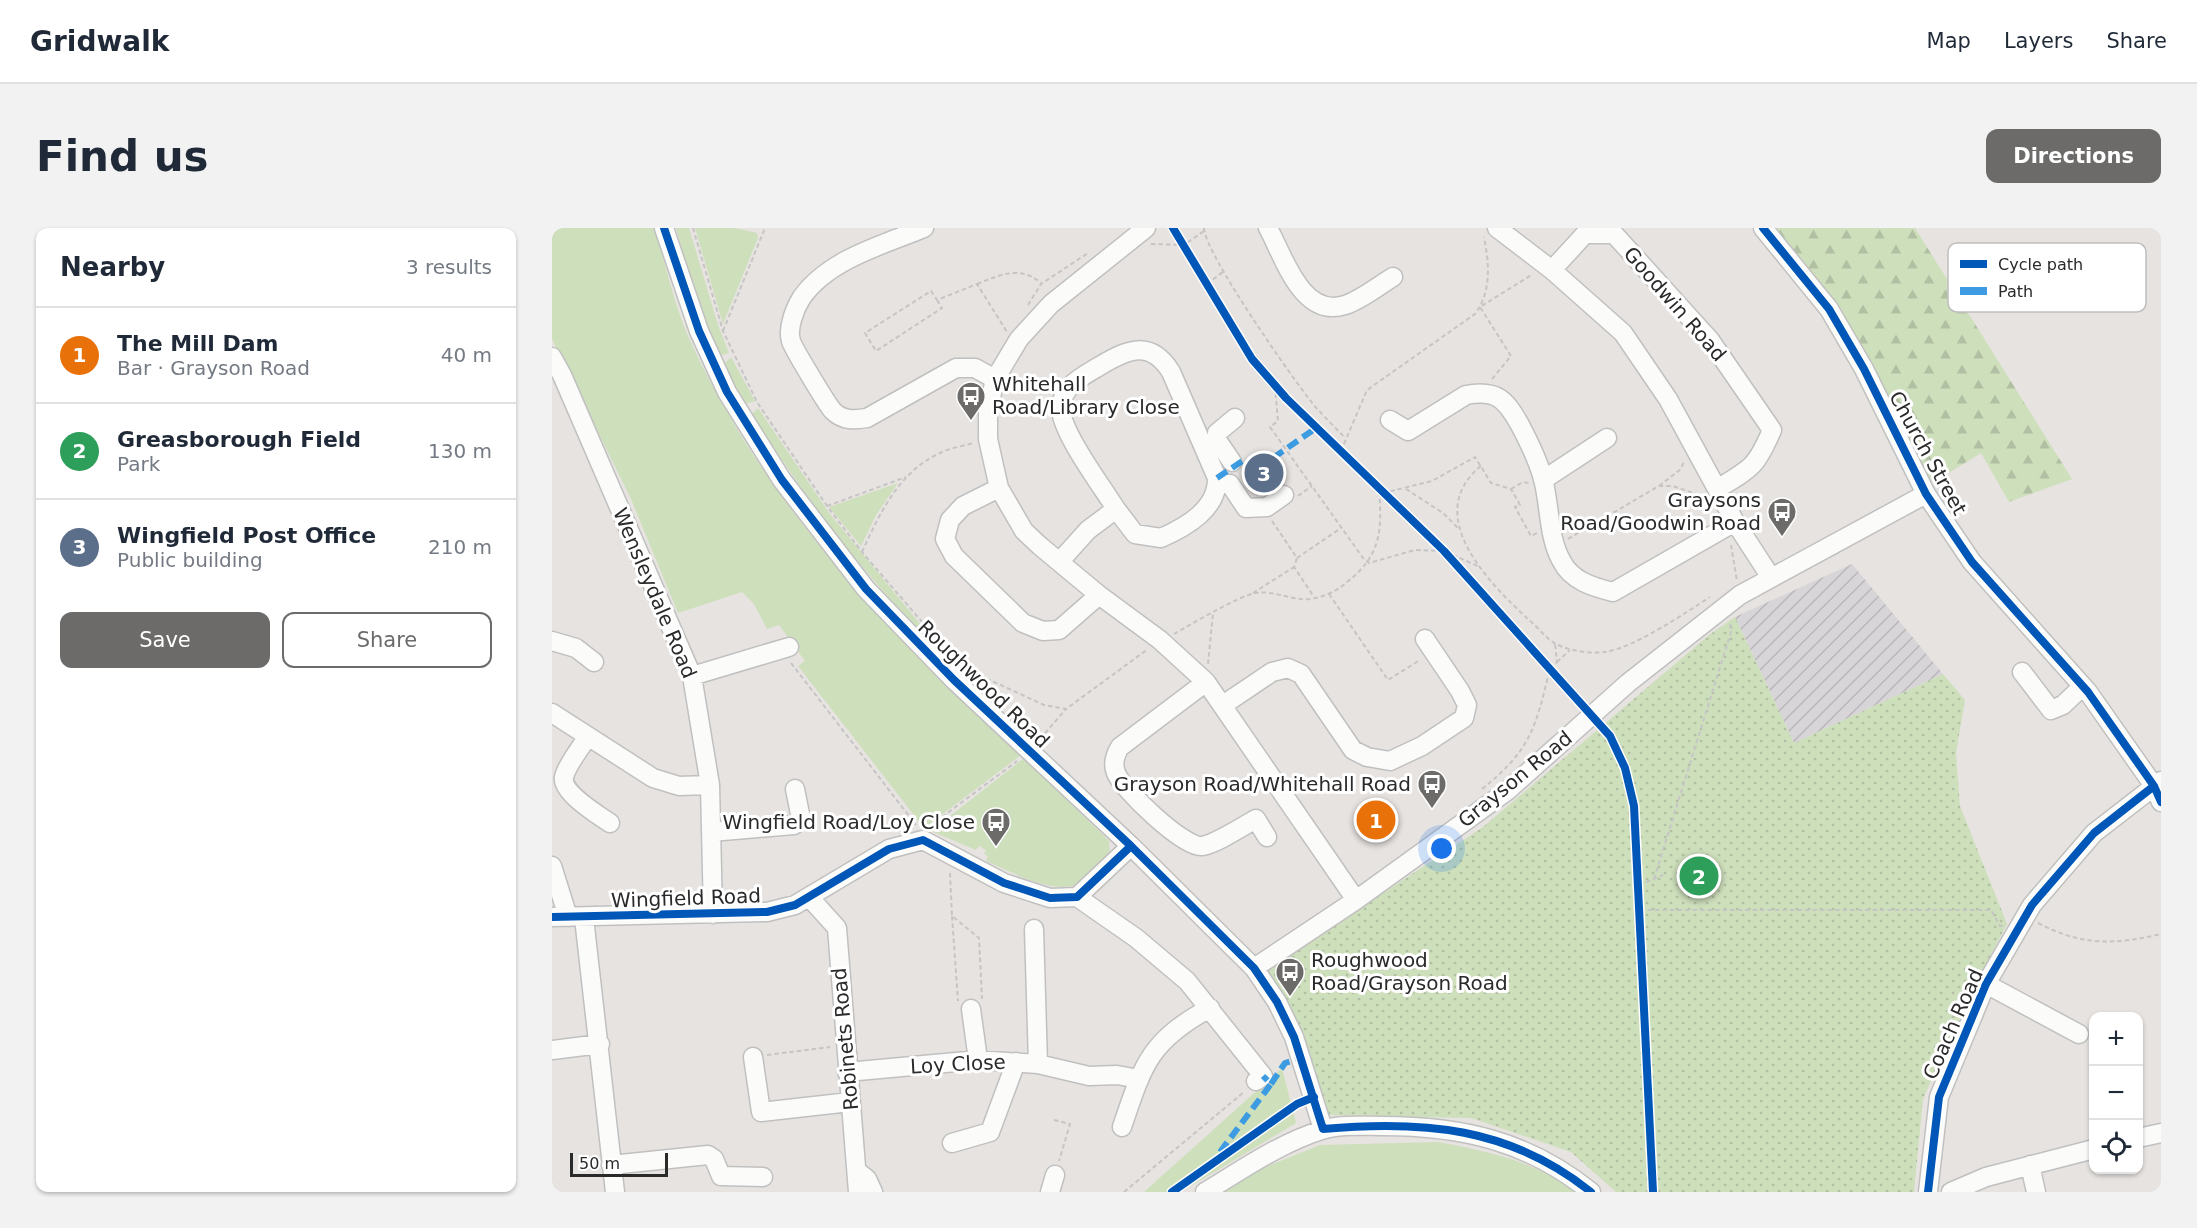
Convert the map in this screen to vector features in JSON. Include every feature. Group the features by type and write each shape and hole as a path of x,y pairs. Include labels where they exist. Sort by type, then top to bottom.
{"street":[{"name":"Roughwood Road","path":"664,228 699,331 727,392 782,480 866,589 954,680 1131,846 1254,968 1277,1002 1294,1037 1323,1129"},
{"path":"924,228 847,261 820,278 802,297 793,316 791,340 834,411 852,421 867,418 956,368 975,368 995,379"},
{"path":"1268,228 1302,291 1316,304 1330,308 1346,305 1393,277"},
{"path":"1497,228 1549,268 1623,333 1668,399 1690,440 1712,494 1731,524 1770,576"},
{"name":"Church Street","path":"1763,228 1829,309 1864,369 1926,494 1972,562 2083,686 2159,789"},
{"path":"1134,232 1051,304 1019,339 995,379 988,411 988,439 999,488 1024,531 1099,595 1160,640 1206,682 1356,900"},
{"name":"Goodwin Road","path":"1549,268 1585,234 1614,234 1710,340 1772,430 1759,460 1712,494"},
{"path":"1232,462 1211,443 1164,361 1153,353 1142,350 1124,351 1075,381 1062,400 1063,423 1116,509 1135,534 1161,538 1205,510 1215,494 1217,484 1211,443 1222,427 1235,418"},
{"name":"Wensleydale Road","path":"552,357 562,375 692,676 710,786 713,914"},
{"path":"1390,420 1408,431 1466,395 1480,393 1493,394 1508,405 1531,444 1543,480 1561,561 1584,584 1613,592 1731,524"},
{"path":"1543,480 1607,438"},
{"path":"1217,484 1230,484 1246,508 1267,507 1284,495"},
{"path":"999,488 963,506 950,520 945,538 954,556 1023,623 1043,631 1059,630 1099,595"},
{"name":"Grayson Road","path":"1254,968 1356,900 1507,791 1628,683 1726,605 1770,576 1926,494"},
{"path":"1060,561 1088,530 1116,509"},
{"path":"552,641 576,648 594,662"},
{"path":"1223,705 1272,672 1288,668 1301,674 1353,750 1367,757 1390,761 1422,746 1464,718 1467,705 1429,645"},
{"path":"692,676 789,654"},
{"path":"2022,672 2051,710 2063,705 2083,686"},
{"path":"1206,682 1120,747 1114,758 1115,772 1124,785 1170,830 1191,845 1203,846 1256,819 1267,837"},
{"path":"552,713 653,778 679,786 710,786"},
{"path":"588,736 564,777 564,785 570,793 610,823"},
{"path":"711,832 794,825 801,819 795,789"},
{"name":"Coach Road","path":"1928,1192 1940,1096 1986,984 2032,905 2094,833 2159,789"},
{"name":"Wingfield Road","path":"568,917 767,912 795,904 889,849 923,840 1004,883 1050,898 1077,897"},
{"path":"1131,846 1077,897 1136,938 1187,981 1263,1076 1256,1082"},
{"path":"552,866 568,917 600,1044 615,1192"},
{"name":"Robinets Road","path":"808,897 837,928 847,1072 859,1186"},
{"path":"1034,929 1038,1064"},
{"path":"1986,984 2079,1034"},
{"path":"1122,1127 1139,1078 1152,1052 1187,1020 1210,1008"},
{"path":"971,1009 978,1060"},
{"path":"552,1050 600,1044"},
{"path":"753,1057 761,1112 850,1102"},
{"name":"Loy Close","path":"847,1072 978,1060 1038,1064 1089,1076 1117,1074 1139,1078"},
{"path":"952,1143 990,1132 1016,1062"},
{"path":"1204,1192 1268,1155 1323,1129 1405,1126 1457,1132 1502,1141 1565,1171 1591,1192"},
{"path":"2143,1136 2161,1133"},
{"path":"1951,1192 1986,1178 2089,1150"},
{"path":"612,1166 708,1155 714,1159 721,1176 764,1177"},
{"path":"2030,1165 2036,1192"}],"path":[{"path":"693,228 723,331 757,402 827,506 862,552 936,638"},
{"path":"723,331 764,228"},
{"path":"1173,228 1252,359 1275,386 1444,551 1610,736 1625,768 1634,806 1653,1192"},
{"path":"1341,452 1367,390 1475,314 1484,302 1489,261 1484,228"},
{"path":"1134,232 1146,243 1184,245 1204,230 1224,271 1279,357 1313,404 1346,439"},
{"path":"1480,307 1549,268"},
{"path":"937,300 1010,271 1032,276 1041,284"},
{"path":"1207,284 1224,271"},
{"path":"977,284 1008,335 1019,339"},
{"path":"931,291 937,300 942,308 876,351 865,333 931,291"},
{"path":"1480,307 1511,356 1480,393"},
{"path":"1275,386 1278,421 1270,427 1341,528 1369,563"},
{"path":"827,506 906,477 938,454 988,439"},
{"path":"1557,546 1659,486 1681,469 1690,440"},
{"path":"1383,493 1432,481 1475,458 1491,483 1511,489 1520,505 1515,507 1531,536 1552,526"},
{"path":"862,552 876,521 906,477"},
{"path":"1511,489 1522,482 1543,480"},
{"path":"1659,486 1673,486 1712,494"},
{"path":"1369,563 1379,537 1381,520 1379,488"},
{"path":"1406,489 1443,513 1459,529"},
{"path":"1267,507 1272,521 1296,558"},
{"path":"1731,524 1737,581"},
{"path":"789,654 922,832 1029,752 1066,709 1160,640 1253,593 1294,567 1296,558 1341,528"},
{"path":"1253,593 1272,592 1314,598 1329,594 1348,582 1369,563 1415,550 1444,551 1483,568"},
{"path":"1294,567 1314,598"},
{"path":"1329,594 1388,680 1429,645"},
{"path":"1654,879 1731,632 1726,605"},
{"path":"1206,682 1213,613"},
{"path":"1555,644 1557,662"},
{"path":"1474,795 1502,773 1523,748 1537,723 1550,668 1571,650"},
{"path":"958,663 978,676 1044,705 1066,709"},
{"path":"949,852 952,916 959,1010 982,1008 979,938 952,916"},
{"path":"1639,885 1663,875"},
{"path":"1640,910 1991,910 2000,926 2022,922 2097,943 2161,934"},
{"path":"753,1057 845,1045"},
{"path":"1124,1192 1256,1082"},
{"path":"1052,1184 1070,1124 1054,1120"}],"shaded area":[{"path":"1852,564 1943,674 1794,743 1735,617"}],"green space":[{"path":"552,228 655,228 676,302 692,345 757,461 795,515 880,616 925,664 1021,755 924,828 798,666 805,661 779,625 767,629 754,604 742,592 678,613 631,499 552,339"},
{"path":"676,228 689,228 718,325 729,353 719,356 700,311"},
{"path":"695,228 735,228 757,233 758,238 723,324"},
{"path":"1773,228 1915,228 1948,281 1948,312 1968,312 2072,479 2009,502 1981,453 1931,484 1862,349 1822,286"},
{"path":"731,357 755,401 745,404 724,364"},
{"path":"758,408 830,514 930,636 926,638 902,612 833,530 791,473 752,414"},
{"path":"898,483 876,515 861,546 829,507"},
{"path":"1735,617 1794,743 1943,674 1965,700 1956,753 1960,806 2007,924 1974,988 1923,1099 1914,1192 1616,1192 1571,1152 1471,1118 1326,1115 1294,1022 1267,970 1483,827 1709,635"},
{"path":"1024,758 1109,841 1110,855 1087,878 1073,886 1061,887 1034,882 986,861 988,856 984,854 986,850 979,846 976,850 931,831"},
{"path":"1282,1068 1296,1123 1181,1192 1144,1192"},
{"path":"1438,1142 1474,1149 1527,1165 1560,1181 1575,1192 1220,1192 1253,1172 1320,1145"}],"marked path":[{"path":"1217,478 1244,460 1253,472 1316,428"},
{"path":"1271,1084 1285,1063 1301,1058"},
{"path":"1220,1152 1271,1084 1263,1076"}],"cycle path":[{"path":"664,228 699,331 727,392 782,480 866,589 954,680 1131,846 1254,968 1277,1002 1294,1037 1323,1129 1396,1126 1464,1133 1497,1141 1529,1153 1560,1170 1591,1192"},
{"path":"1173,228 1252,359 1286,398 1444,551 1610,736 1625,768 1634,806 1653,1192"},
{"path":"1763,228 1829,309 1864,369 1926,494 1972,562 2088,692 2154,786 2161,802"},
{"path":"1928,1192 1939,1097 1986,984 2032,905 2094,833 2154,786"},
{"path":"552,917 767,912 795,905 889,849 923,840 1004,883 1050,898 1077,897 1131,846"},
{"path":"1172,1192 1297,1104 1314,1097"}],"place":[{"name":"Whitehall Road/Library Close","path":"971,422"},
{"name":"Wingfield Post Office","path":"1264,473"},
{"name":"Graysons Road/Goodwin Road","path":"1782,538"},
{"name":"Grayson Road/Whitehall Road","path":"1432,810"},
{"name":"The Mill Dam","path":"1376,820"},
{"name":"Wingfield Road/Loy Close","path":"996,848"},
{"name":"Greasborough Field","path":"1699,876"},
{"name":"Roughwood Road/Grayson Road","path":"1290,998"}]}
